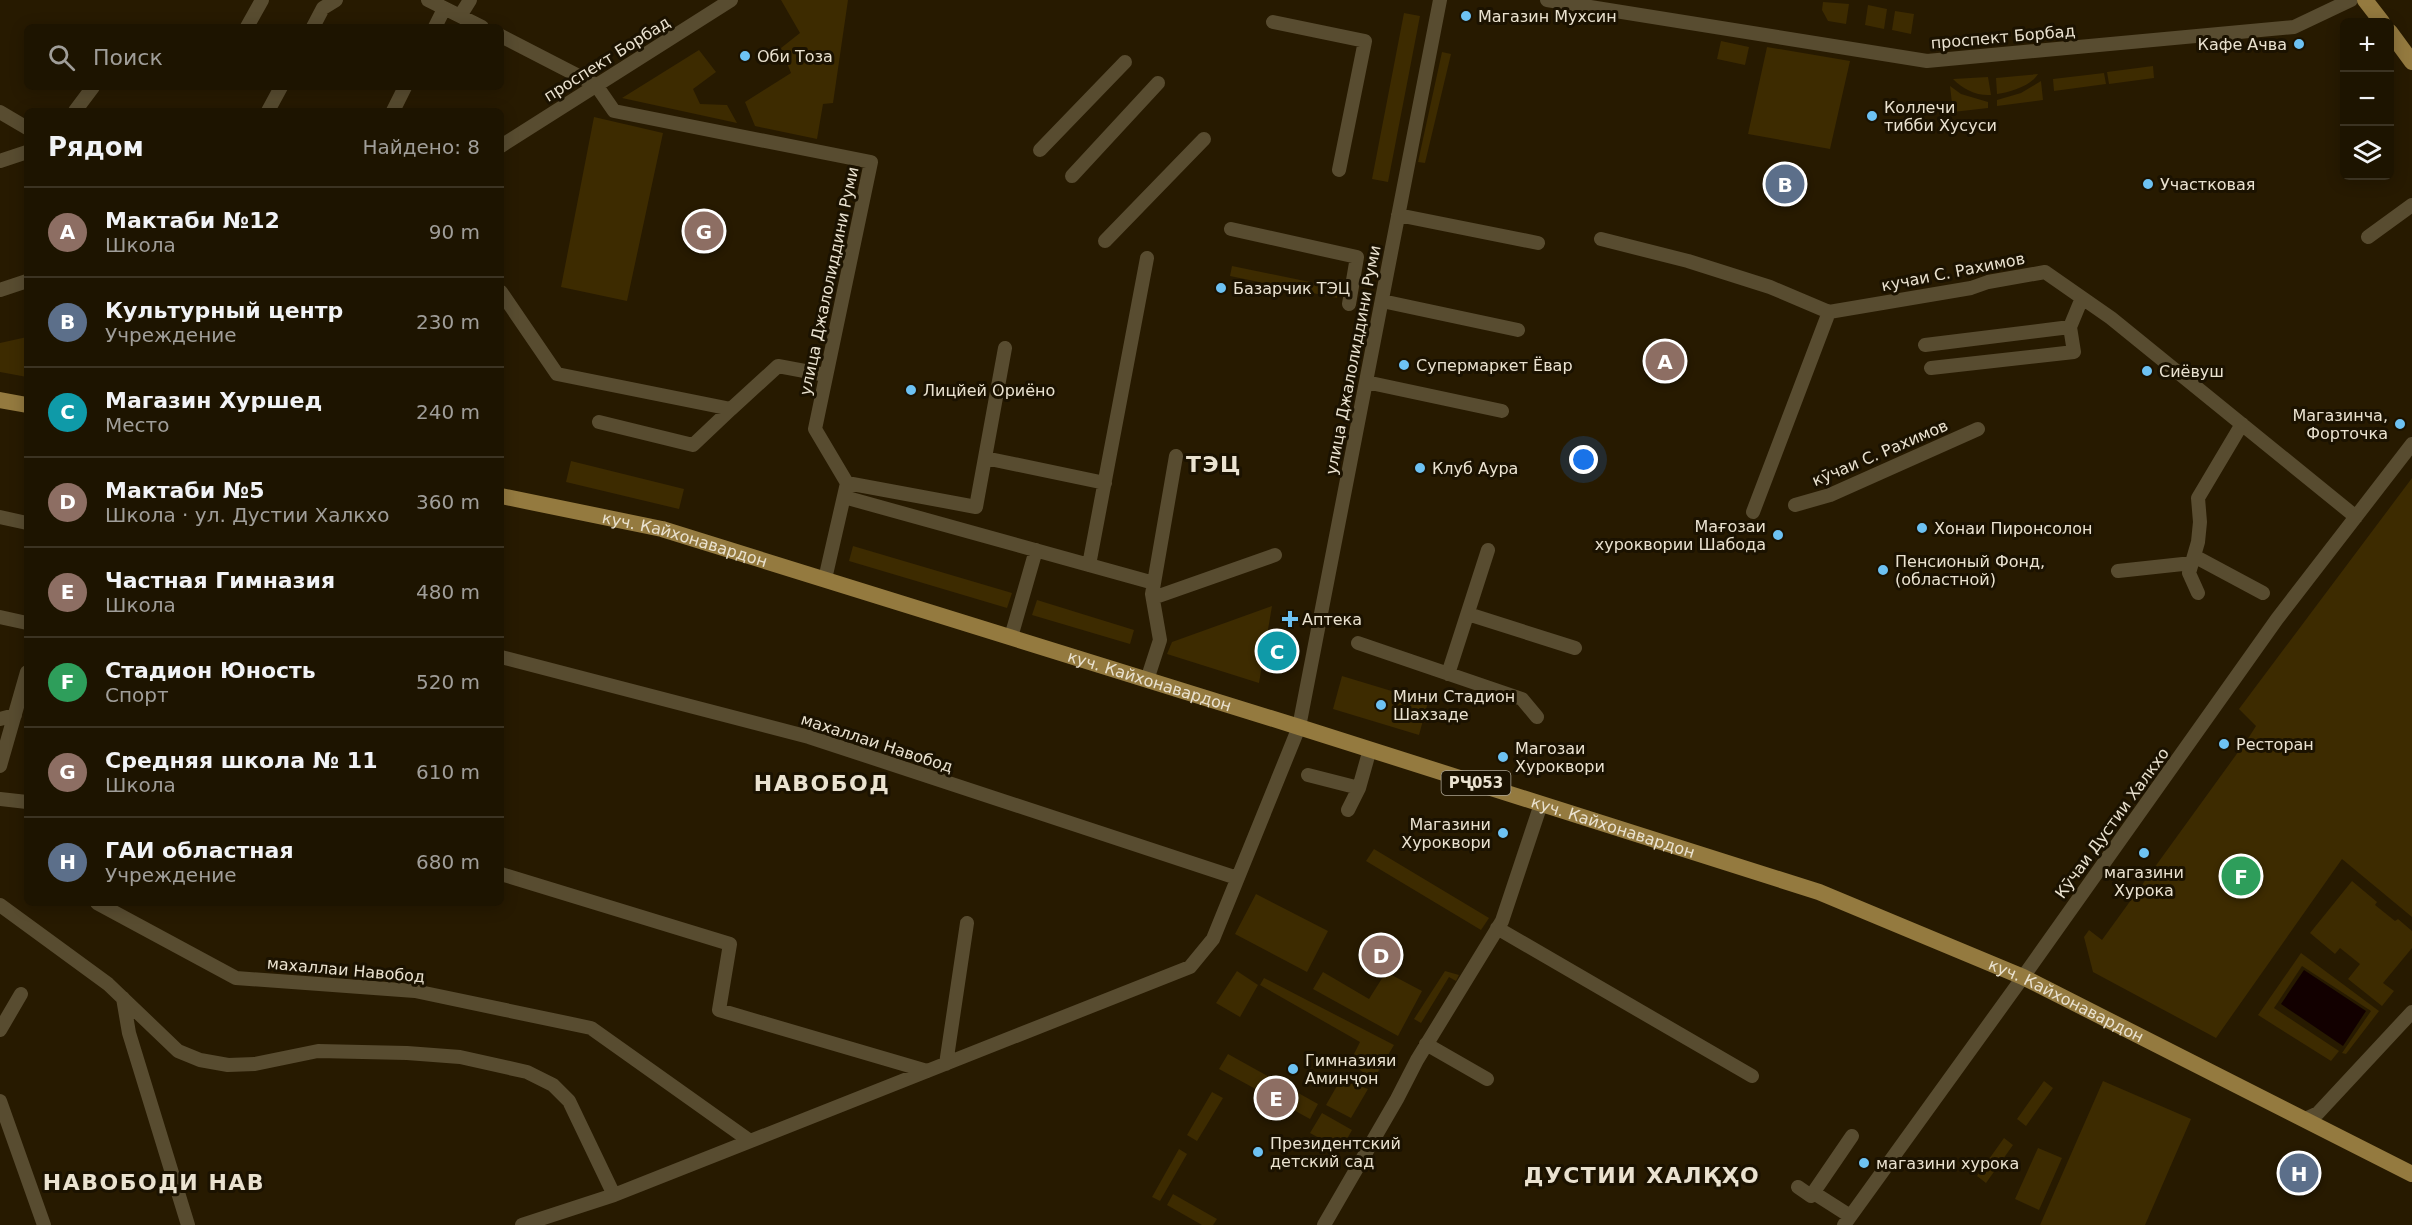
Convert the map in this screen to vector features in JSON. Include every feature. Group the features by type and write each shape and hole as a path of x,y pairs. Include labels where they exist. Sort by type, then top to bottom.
{"main road":[{"path":"2365,0 2379,18"},
{"path":"2394,37 2412,62"},
{"path":"0,400 24,404"},
{"name":"куч. Кайхонавардон","path":"504,497 662,529 1299,726 1819,892 2023,977 2412,1174"}],"street":[{"path":"249,24 262,0"},
{"path":"315,24 323,8 336,0"},
{"path":"428,0 476,24"},
{"path":"460,16 470,0"},
{"name":"проспект Борбад","path":"504,144 731,0"},
{"name":"улица Джалолиддини Руми","path":"522,1225 614,1195 1190,967 1213,939 1299,726 1440,0"},
{"name":"проспект Борбад","path":"1547,0 1614,5 1928,61 2294,27 2351,0"},
{"path":"436,24 444,9"},
{"path":"1273,22 1365,41 1339,170"},
{"path":"504,38 596,85"},
{"path":"1040,150 1125,62"},
{"path":"1072,176 1158,83"},
{"name":"улица Джалолиддини Руми","path":"596,85 614,111 871,162 815,429 846,490"},
{"path":"77,108 91,90"},
{"path":"270,108 279,90"},
{"path":"394,108 404,90"},
{"path":"0,112 24,126"},
{"path":"1104,241 1204,138"},
{"path":"0,161 24,153"},
{"path":"2368,237 2412,205"},
{"path":"1398,215 1538,243"},
{"path":"1231,229 1358,256 1349,304"},
{"path":"1601,239 1688,261 1770,287 1829,312 1753,512"},
{"path":"1089,565 1147,258"},
{"name":"кучаи С. Рахимов","path":"1829,312 1971,288 1988,282 2044,272 2111,318 2356,517"},
{"path":"0,290 24,282"},
{"path":"504,296 556,374 731,409"},
{"path":"1931,369 2074,352 2070,327 2082,298"},
{"path":"1382,301 1518,330"},
{"path":"1925,345 2070,327"},
{"path":"846,490 976,507 1005,348"},
{"path":"599,422 693,445 778,366 826,375"},
{"path":"1366,382 1502,411"},
{"path":"2198,593 2189,573 2198,542 2200,522 2198,498 2242,424"},
{"name":"кӯчаи С. Рахимов","path":"1795,505 1830,495 1978,429"},
{"name":"Кӯчаи Дустии Халкхо","path":"1847,1221 2271,628 2412,444"},
{"path":"1147,680 1160,640 1154,591 1176,456"},
{"path":"985,458 1105,483"},
{"path":"846,490 1089,565 1154,591 1275,555"},
{"path":"825,579 846,490"},
{"path":"0,517 24,522"},
{"path":"1011,637 1036,550"},
{"path":"1448,674 1488,550"},
{"path":"2118,571 2193,560 2263,593"},
{"path":"1468,614 1575,648"},
{"path":"0,617 24,622"},
{"path":"1358,643 1522,699 1537,717"},
{"name":"махаллаи Навобод","path":"504,658 808,737 1238,878"},
{"path":"0,766 24,683"},
{"path":"0,719 15,715"},
{"path":"1348,810 1359,788 1370,749"},
{"path":"1308,775 1359,788"},
{"path":"0,799 24,802"},
{"path":"1324,1225 1397,1100 1426,1044 1502,921 1541,804"},
{"path":"504,875 730,944 719,1010 927,1071"},
{"path":"0,905 108,984 178,1051 200,1060 228,1065 255,1064 318,1051 363,1052 460,1058 527,1072 553,1085 569,1101 614,1195"},
{"name":"махаллаи Навобод","path":"103,906 236,978 415,991 591,1028 750,1142"},
{"path":"946,1064 968,923"},
{"path":"1497,928 1752,1076"},
{"path":"0,1030 21,994"},
{"path":"123,998 129,1033 188,1225"},
{"path":"2305,1119 2318,1113 2412,1012"},
{"path":"1426,1044 1487,1079"},
{"path":"0,1101 44,1225"},
{"path":"1798,1187 1811,1196 1852,1136"},
{"path":"1814,1192 1847,1221"}],"shaded area":[{"path":"781,0 848,0 833,103 823,104 817,139 755,126 745,102 791,73 781,48 800,33"},
{"path":"1823,2 1849,4 1846,24 1828,21 1822,10"},
{"path":"1868,5 1887,9 1884,29 1865,25"},
{"path":"1895,11 1914,14 1911,34 1892,30"},
{"path":"1404,13 1420,16 1388,182 1372,179"},
{"path":"1721,41 1749,47 1745,65 1717,59"},
{"path":"1767,47 1850,61 1830,149 1748,134"},
{"path":"699,50 716,72 693,89 700,104 727,105 737,123 622,98"},
{"path":"1442,52 1451,54 1425,163 1418,162"},
{"path":"2153,66 2154,78 2109,84 2107,72"},
{"path":"2104,73 2106,84 2054,91 2053,79"},
{"path":"2038,74 2026,85 1997,94 1996,78"},
{"path":"1988,77 1991,95 1970,91 1953,79"},
{"path":"2041,81 2043,100 1997,106 1997,100 2021,93"},
{"path":"1950,86 1961,94 1988,102 1988,108 1953,112"},
{"path":"594,117 663,133 627,301 561,287"},
{"path":"1232,266 1339,288 1337,298 1230,276"},
{"path":"24,338 24,376 0,372 0,343"},
{"path":"571,461 684,489 679,509 566,482"},
{"path":"2412,478 2412,917 2342,859 2216,1038 2093,972 2084,937 2089,930 2102,940 2249,737 2256,726 2239,709"},
{"path":"853,546 1012,593 1007,608 849,561"},
{"path":"1037,600 1134,630 1130,644 1032,615"},
{"path":"1272,606 1259,683 1167,654 1172,642"},
{"name":"Мини Стадион Шахзаде","path":"1342,676 1428,702 1419,735 1333,709"},
{"path":"1374,849 1489,918 1481,930 1366,861"},
{"path":"2352,881 2377,902 2375,905 2412,931 2412,948 2383,983 2394,991 2382,1006 2348,979 2360,964 2340,948 2335,954 2310,933"},
{"path":"1256,894 1328,931 1307,972 1235,934"},
{"path":"2301,953 2379,1011 2346,1054 2342,1053 2371,1011 2302,966 2274,1008 2339,1051 2331,1061 2258,1015"},
{"path":"2304,970 2366,1011 2343,1046 2281,1004"},
{"path":"1237,971 1258,985 1240,1017 1216,1003"},
{"path":"1445,971 1459,975 1456,981 1449,977 1421,1023 1414,1019"},
{"path":"1323,972 1369,999 1386,972 1422,991 1398,1036 1313,989"},
{"path":"1264,978 1394,1045 1373,1080 1350,1062 1360,1042 1260,985"},
{"path":"1228,1054 1318,1104 1310,1119 1219,1069"},
{"path":"2044,1081 2053,1088 2026,1126 2017,1119"},
{"path":"2103,1081 2191,1119 2145,1225 2040,1225"},
{"path":"1338,1084 1354,1084 1368,1089 1351,1118 1326,1105"},
{"path":"1212,1092 1223,1098 1197,1141 1187,1135"},
{"path":"1322,1113 1352,1130 1341,1150 1310,1133"},
{"path":"2004,1138 2013,1145 1986,1183 1977,1176"},
{"path":"2038,1148 2062,1158 2039,1210 2015,1199"},
{"path":"1179,1149 1187,1154 1160,1201 1152,1197"},
{"path":"1173,1194 1217,1219 1213,1225 1202,1225 1167,1205"}],"place":[{"name":"Магазин Мухсин","path":"1466,16"},
{"name":"Кафе Ачва","path":"2299,44"},
{"name":"Оби Тоза","path":"745,56"},
{"name":"Коллечи тибби Хусуси","path":"1872,116"},
{"name":"Культурный центр","path":"1785,184"},
{"name":"Участковая","path":"2148,184"},
{"name":"Средняя школа № 11","path":"704,231"},
{"name":"Базарчик ТЭЦ","path":"1221,288"},
{"name":"Мактаби №12","path":"1665,361"},
{"name":"Супермаркет Ёвар","path":"1404,365"},
{"name":"Сиёвуш","path":"2147,371"},
{"name":"Лицйей Ориёно","path":"911,390"},
{"name":"Магазинча, Форточка","path":"2400,424"},
{"name":"Клуб Аура","path":"1420,468"},
{"name":"Хонаи Пиронсолон","path":"1922,528"},
{"name":"Мағозаи хуроквории Шабода","path":"1778,535"},
{"name":"Пенсионый Фонд, (областной)","path":"1883,570"},
{"name":"Аптека","path":"1290,619"},
{"name":"Магазин Хуршед","path":"1277,651"},
{"name":"Мини Стадион Шахзаде","path":"1381,705"},
{"name":"Ресторан","path":"2224,744"},
{"name":"Магозаи Хуроквори","path":"1503,757"},
{"name":"Магазини Хуроквори","path":"1503,833"},
{"name":"магазини Хурока","path":"2144,853"},
{"name":"Стадион Юность","path":"2241,876"},
{"name":"Мактаби №5","path":"1381,955"},
{"name":"Гимназияи Аминҷон","path":"1293,1069"},
{"name":"Частная Гимназия","path":"1276,1098"},
{"name":"Президентский детский сад","path":"1258,1152"},
{"name":"магазини хурока","path":"1864,1163"},
{"name":"ГАИ областная","path":"2299,1173"}],"district":[{"name":"ТЭЦ","path":"1214,464"},
{"name":"НАВОБОД","path":"822,783"},
{"name":"ДУСТИИ ХАЛҚҲО","path":"1642,1175"},
{"name":"НАВОБОДИ НАВ","path":"154,1182"}]}
